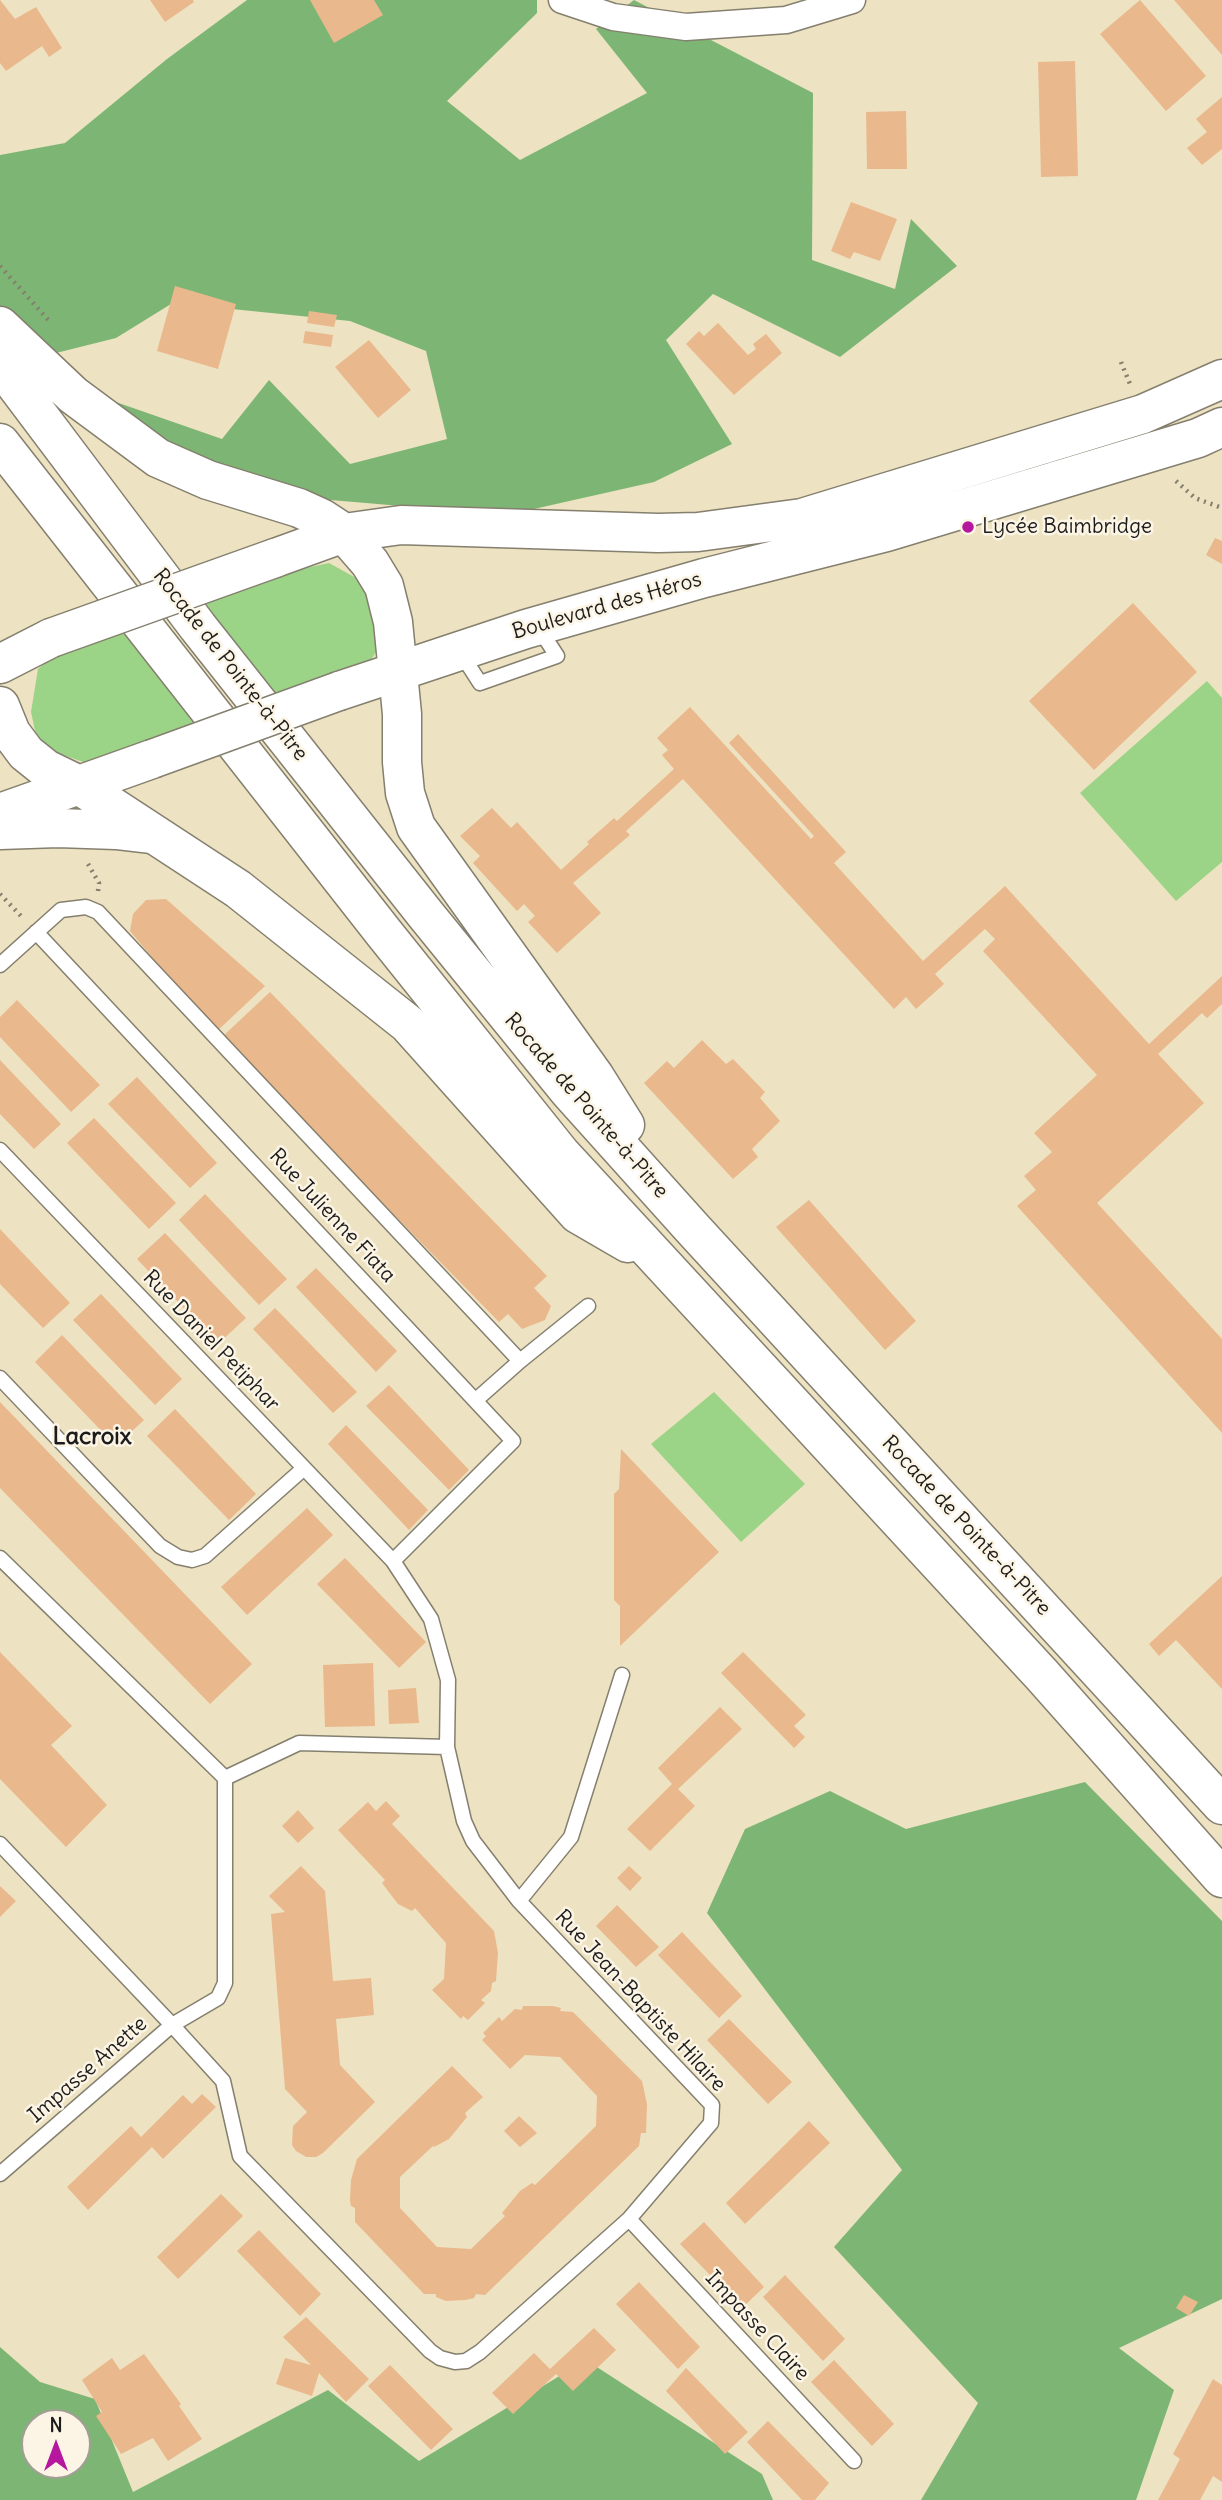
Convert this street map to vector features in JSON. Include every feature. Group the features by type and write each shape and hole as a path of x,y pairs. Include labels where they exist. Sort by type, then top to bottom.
{"main road":[{"path":"0,326 73,395 158,458 208,480 299,508 321,518 344,533 370,563 384,586 393,622 398,670 401,762 405,793 416,827 595,1077 693,1230"},
{"name":"Rocade de Pointe-à-Pitre","path":"0,364 198,627 569,1091 693,1230 1222,1805"},
{"path":"0,664 51,638 344,533 401,525 618,533 698,532 802,518 1143,414 1222,379"},
{"name":"Boulevard des Héros","path":"0,813 398,670 537,626 704,578 886,533 1158,450 1222,427"},
{"name":"Rocade de Pointe-à-Pitre","path":"0,443 375,922 561,1154 1051,1685 1222,1878"},
{"path":"0,706 11,733 26,753 46,769 79,785 159,835 238,889 408,1024 578,1214 660,1262"},
{"path":"0,830 116,830 159,835"}],"street":[{"path":"562,0 613,17 686,27 786,20 852,0"}],"lane":[{"path":"0,965 61,910 86,907 97,912 520,1361"},
{"name":"Rue Julienne Fiata","path":"36,932 513,1441 393,1561"},
{"name":"Rue Daniel Petiphar","path":"0,1150 393,1561"},
{"path":"476,1400 588,1306"},
{"path":"0,1378 160,1546 178,1557 192,1560 205,1556 303,1469"},
{"path":"0,1558 225,1778 299,1743 447,1747"},
{"name":"Rue Jean-Baptiste Hilaire","path":"0,1844 223,2081 240,2156 430,2351 440,2358 455,2362 466,2361 480,2352 629,2219 703,2136 712,2123 712,2105 519,1901 473,1841 464,1821 447,1747 448,1679 431,1619 393,1561"},
{"path":"519,1901 571,1837 622,1675"},
{"name":"Impasse Anette","path":"0,2174 172,2025 218,1998 225,1983 225,1778"},
{"name":"Impasse Claire","path":"629,2219 854,2461"}],"path":[{"path":"0,266 60,332"},
{"path":"1158,450 1171,477 1195,498 1222,508"},
{"path":"86,862 99,883 97,912"},
{"path":"0,894 36,932"}],"green space":[{"path":"247,0 537,0 537,13 447,101 520,160 647,93 596,29 634,0 813,93 812,260 895,289 911,219 957,266 840,357 713,294 666,340 732,444 654,482 507,515 307,498 180,464 90,393 222,439 269,380 350,464 447,439 426,351 350,321 222,308 192,291 116,338 48,355 0,307 0,155 65,143 167,59"},
{"path":"329,563 369,585 384,638 370,662 273,696 203,600 297,570"},
{"path":"129,630 200,722 113,761 83,762 55,752 36,735 31,712 38,669 60,651"},
{"path":"1207,681 1222,698 1222,862 1176,901 1080,793"},
{"path":"714,1392 805,1484 741,1542 651,1444"},
{"path":"1085,1782 1222,1921 1222,2299 1119,2348 1174,2390 1136,2500 921,2500 978,2403 834,2247 902,2170 707,1913 745,1829 830,1791 906,1829"},
{"path":"0,2347 40,2382 95,2399 133,2492 328,2390 419,2461 586,2360 762,2474 773,2500 0,2500"}],"building":[{"path":"0,0 15,19 36,7 62,48 49,57 42,46 6,71 0,63"},
{"path":"150,0 193,0 194,2 165,22"},
{"path":"310,0 374,0 383,15 334,43"},
{"path":"1140,0 1206,76 1166,111 1100,34"},
{"path":"1174,0 1222,0 1222,55"},
{"path":"1075,61 1078,176 1041,177 1038,62"},
{"path":"1222,97 1222,149 1202,165 1187,148 1207,132 1196,119"},
{"path":"906,111 907,169 867,169 866,112"},
{"path":"851,202 897,219 880,261 854,252 850,259 831,251"},
{"path":"175,286 236,304 218,369 157,351"},
{"path":"309,311 337,315 334,327 307,323"},
{"path":"718,323 748,355 756,349 753,344 766,334 782,353 734,395 686,344 699,331 704,336"},
{"path":"305,331 333,335 331,347 303,343"},
{"path":"369,340 411,390 378,418 335,367"},
{"path":"1215,538 1222,541 1222,564 1206,555"},
{"path":"1133,603 1197,672 1094,770 1029,701"},
{"path":"690,707 811,839 814,836 729,743 738,734 846,852 834,863 923,961 1005,886 1149,1044 1222,976 1222,1004 1207,1018 1202,1013 1158,1054 1204,1103 1097,1203 1222,1339 1222,1433 1017,1206 1036,1190 1024,1176 1052,1152 1034,1133 1097,1075 983,951 995,939 985,929 935,974 944,984 916,1009 906,997 894,1009 683,779 626,831 630,835 573,883 601,913 557,953 528,922 535,916 524,904 517,911 473,863 480,856 460,836 492,808 511,828 517,822 561,870 589,844 587,842 614,818 617,821 674,769 662,755 668,750 657,738"},
{"path":"166,899 265,986 215,1033 130,931 133,914 146,900"},
{"path":"270,992 547,1276 534,1288 551,1306 545,1320 522,1329 508,1314 499,1322 221,1038"},
{"path":"17,1000 100,1085 71,1112 0,1037 0,1017"},
{"path":"702,1040 726,1064 733,1059 765,1092 760,1098 780,1121 752,1149 758,1157 733,1179 644,1083 667,1061 674,1068"},
{"path":"0,1060 61,1124 34,1149 0,1114"},
{"path":"137,1077 217,1163 190,1188 108,1104"},
{"path":"94,1118 176,1203 149,1229 67,1143"},
{"path":"205,1194 287,1279 259,1305 179,1220"},
{"path":"809,1200 916,1321 885,1350 776,1227"},
{"path":"0,1229 70,1303 43,1328 0,1284"},
{"path":"165,1233 246,1318 218,1344 137,1259"},
{"path":"316,1268 397,1351 376,1372 296,1287"},
{"path":"101,1294 182,1379 155,1405 73,1320"},
{"path":"275,1308 357,1392 333,1413 253,1329"},
{"path":"62,1335 144,1420 116,1446 35,1362"},
{"path":"389,1385 469,1470 449,1490 366,1406"},
{"path":"0,1402 252,1664 210,1704 0,1488"},
{"path":"175,1409 256,1494 229,1520 147,1436"},
{"path":"346,1425 428,1510 409,1530 328,1444"},
{"path":"621,1449 719,1552 620,1646 620,1606 614,1600 614,1494 619,1489"},
{"path":"307,1508 333,1535 247,1615 221,1587"},
{"path":"345,1558 426,1642 399,1668 317,1584"},
{"path":"1222,1576 1222,1689 1176,1640 1159,1656 1149,1644"},
{"path":"0,1652 72,1726 51,1745 107,1805 66,1847 0,1779"},
{"path":"743,1652 806,1715 794,1726 805,1737 794,1748 721,1673"},
{"path":"373,1663 375,1726 325,1727 323,1665"},
{"path":"416,1688 419,1723 389,1724 388,1690"},
{"path":"720,1707 742,1729 678,1789 695,1806 650,1851 627,1829 672,1784 658,1768"},
{"path":"386,1801 400,1816 392,1824 494,1931 498,1953 496,1981 492,1983 491,1991 481,2000 485,2003 468,2020 463,2016 461,2019 432,1990 444,1979 446,1943 415,1908 412,1911 398,1904 382,1883 385,1880 338,1830 368,1802 376,1811"},
{"path":"298,1810 314,1828 298,1843 282,1826"},
{"path":"301,1866 325,1891 333,1981 371,1978 374,2015 336,2019 340,2065 375,2102 316,2157 306,2157 292,2145 293,2126 307,2112 285,2089 271,1914 285,1912 269,1896"},
{"path":"629,1866 642,1878 630,1891 617,1878"},
{"path":"0,1886 16,1901 0,1917"},
{"path":"617,1905 659,1947 636,1967 596,1926"},
{"path":"682,1932 742,1996 719,2018 658,1955"},
{"path":"523,2006 553,2006 561,2008 560,2011 573,2012 642,2081 647,2104 646,2133 641,2133 639,2146 485,2295 476,2294 474,2298 446,2301 436,2297 436,2294 424,2294 355,2222 355,2208 351,2206 350,2200 351,2180 357,2159 452,2066 483,2097 465,2113 467,2117 449,2139 433,2147 434,2145 400,2177 400,2208 437,2247 471,2249 505,2216 502,2213 520,2191 532,2183 535,2185 596,2126 597,2096 560,2057 525,2055 510,2069 482,2040 486,2036 483,2033 499,2017 502,2021 515,2009 522,2010"},
{"path":"729,2019 792,2082 768,2104 707,2040"},
{"path":"202,2094 216,2107 163,2159 152,2147 88,2210 67,2187 131,2126 141,2137 183,2095 192,2104"},
{"path":"519,2116 537,2133 520,2147 504,2131"},
{"path":"809,2121 830,2143 745,2224 726,2203"},
{"path":"221,2194 243,2216 178,2279 157,2257"},
{"path":"704,2222 764,2287 742,2308 680,2244"},
{"path":"259,2230 321,2294 300,2316 237,2251"},
{"path":"785,2275 845,2339 823,2361 763,2297"},
{"path":"639,2282 700,2347 678,2369 616,2304"},
{"path":"1184,2295 1198,2302 1189,2316 1176,2308"},
{"path":"306,2317 369,2379 346,2402 319,2373 312,2396 276,2384 285,2358 311,2365 283,2337"},
{"path":"594,2328 616,2350 573,2391 556,2374 513,2414 492,2393 534,2353 550,2369"},
{"path":"144,2354 181,2404 179,2406 202,2439 168,2461 153,2438 121,2454 96,2416 102,2412 82,2380 112,2358 120,2370"},
{"path":"834,2360 894,2424 872,2446 811,2382"},
{"path":"390,2365 453,2429 431,2450 368,2386"},
{"path":"686,2368 748,2432 725,2454 666,2391"},
{"path":"1213,2379 1222,2385 1222,2482 1213,2476 1200,2500 1158,2500 1180,2459 1173,2454"},
{"path":"768,2421 829,2483 815,2500 802,2500 747,2442"}],"place":[{"name":"Lycée Baimbridge","path":"968,527"}],"district":[{"name":"Lacroix","path":"92,1437"}]}
